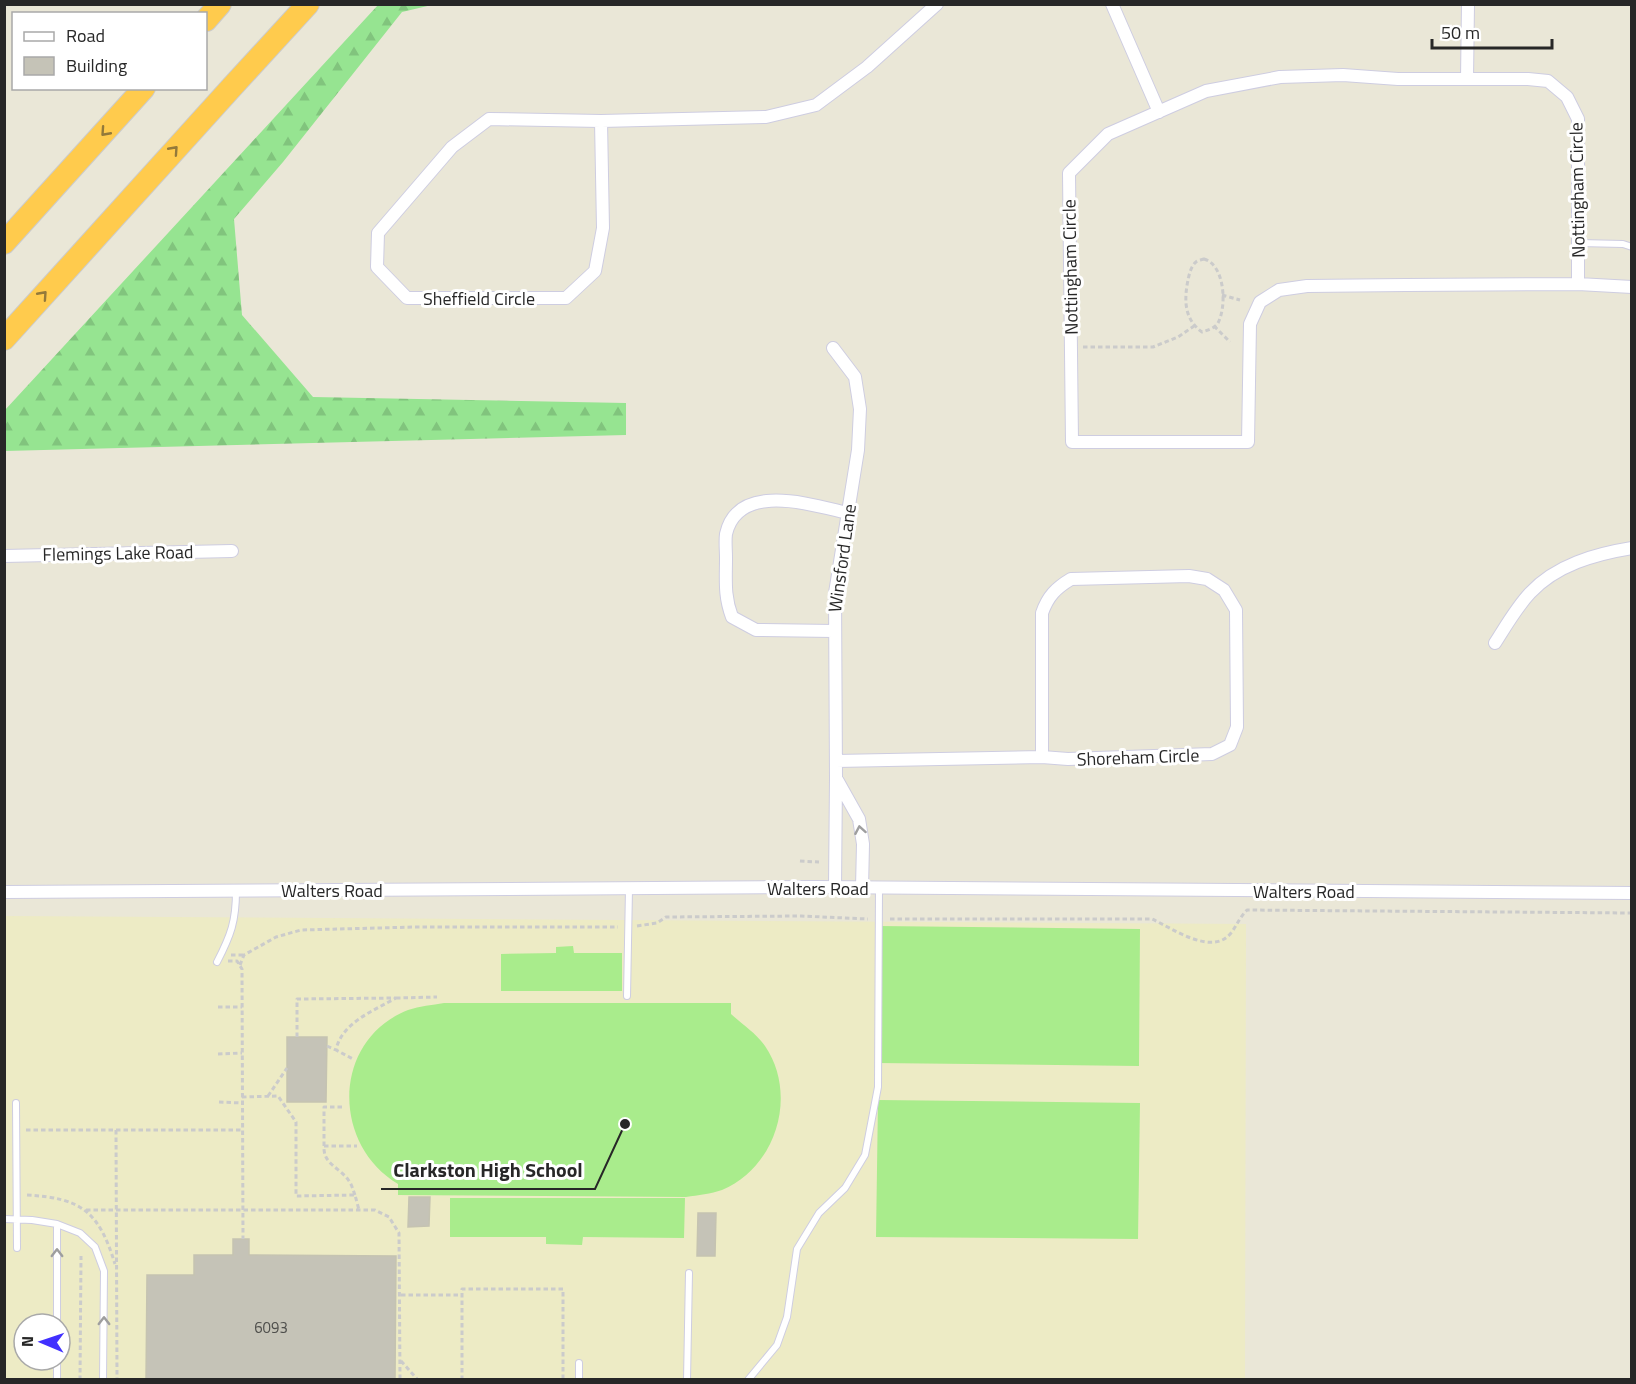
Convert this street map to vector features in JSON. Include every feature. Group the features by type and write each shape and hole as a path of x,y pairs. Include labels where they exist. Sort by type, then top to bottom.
{"highway":[{"path":"207,19 220,4"},
{"path":"4,339 308,4"},
{"path":"4,243 142,90"}],"street":[{"name":"Sheffield Circle","path":"601,121 603,228 595,271 566,298 407,298 377,267 378,233 452,147 489,118 601,121 766,117 816,105 867,68 937,4"},
{"path":"1112,4 1159,112"},
{"path":"1467,79 1468,4"},
{"name":"Nottingham Circle","path":"1578,285 1578,119 1567,97 1548,81 1398,79 1343,75 1280,77 1206,91 1108,134 1069,173 1072,442 1248,442 1250,324 1260,302 1279,290 1307,286 1578,285 1632,287"},
{"name":"Winsford Lane","path":"832,348 855,377 860,410 858,450 835,593 835,888"},
{"path":"834,631 756,630 732,617 726,600 726,534 735,515 751,505 772,500 799,502 848,513"},
{"path":"1495,643 1516,609 1532,591 1558,572 1587,557 1632,548"},
{"name":"Flemings Lake Road","path":"4,556 232,550"},
{"name":"Shoreham Circle","path":"836,761 1042,756 1068,759 1212,754 1230,745 1237,727 1236,610 1224,591 1207,579 1189,576 1071,579 1057,588 1047,598 1042,613 1042,756"},
{"name":"Winsford Lane","path":"836,778 859,819 863,843 862,888"},
{"name":"Walters Road","path":"4,892 879,888 1632,894"}],"lane":[{"path":"1578,243 1623,244 1632,247"},
{"path":"627,996 629,888"},
{"path":"748,1380 777,1345 787,1317 797,1249 819,1213 845,1188 865,1155 878,1087 879,888"},
{"path":"217,962 232,932 236,891"},
{"path":"16,1103 17,1248"},
{"path":"4,1220 32,1220 57,1224 80,1233 95,1247 104,1271 104,1380"},
{"path":"57,1224 57,1312"},
{"path":"687,1380 689,1273"},
{"path":"579,1363 579,1380"}],"path":[{"path":"1204,259 1211,261 1220,273 1222,295 1218,323 1202,332 1194,326 1186,310 1186,292 1190,272 1196,262 1204,259"},
{"path":"1222,295 1240,300"},
{"path":"1081,347 1153,347 1178,337 1194,326"},
{"path":"1214,326 1230,342"},
{"path":"801,861 819,862"},
{"path":"240,965 244,955 276,937 301,930 416,927 628,927 657,923 666,917 1152,919 1182,936 1199,942 1222,941 1231,934 1240,917 1247,910 1632,914"},
{"path":"217,962 237,961 242,969 243,1239"},
{"path":"297,1037 297,999 437,997"},
{"path":"336,1050 347,1031 362,1016 396,998"},
{"path":"218,1008 242,1007"},
{"path":"327,1046 353,1059"},
{"path":"218,1054 242,1053"},
{"path":"268,1096 287,1068"},
{"path":"242,1096 278,1096 296,1122 296,1196 355,1195"},
{"path":"219,1102 242,1103"},
{"path":"345,1107 324,1107 323,1153 328,1163 349,1180 358,1210"},
{"path":"24,1130 243,1130"},
{"path":"116,1130 117,1380"},
{"path":"324,1146 357,1146"},
{"path":"27,1195 66,1200 86,1210 104,1233 117,1268"},
{"path":"86,1210 375,1210 389,1217 399,1233 400,1380"},
{"path":"80,1380 81,1256"},
{"path":"462,1380 462,1289 563,1289 563,1380"},
{"path":"400,1295 462,1295"},
{"path":"400,1361 418,1380"}],"shaded area":[{"path":"5,916 1246,924 1245,1379 5,1380"}],"green space":[{"path":"436,4 402,12 283,162 234,219 242,315 313,397 626,403 626,435 5,451 5,410 378,5"},
{"path":"878,926 1140,929 1139,1066 877,1063"},
{"path":"573,946 574,953 622,953 622,991 501,991 501,954 556,953 556,947"},
{"path":"444,1003 731,1003 731,1014 761,1041 775,1065 780,1086 780,1107 776,1127 768,1147 757,1165 741,1179 722,1190 686,1197 398,1195 398,1184 376,1166 361,1144 352,1119 349,1093 354,1068 365,1044 383,1024 408,1010"},
{"path":"878,1100 1140,1103 1138,1239 876,1237"},
{"path":"450,1198 685,1198 684,1238 583,1237 582,1245 546,1244 546,1237 450,1237"}],"building":[{"path":"287,1037 327,1037 326,1102 287,1102"},
{"path":"409,1197 430,1197 429,1226 408,1227"},
{"path":"698,1213 716,1213 715,1256 697,1256"},
{"path":"233,1239 249,1239 249,1255 396,1256 395,1380 146,1380 147,1275 194,1275 194,1255 233,1255"}],"place":[{"name":"Clarkston High School","path":"625,1124"}]}
